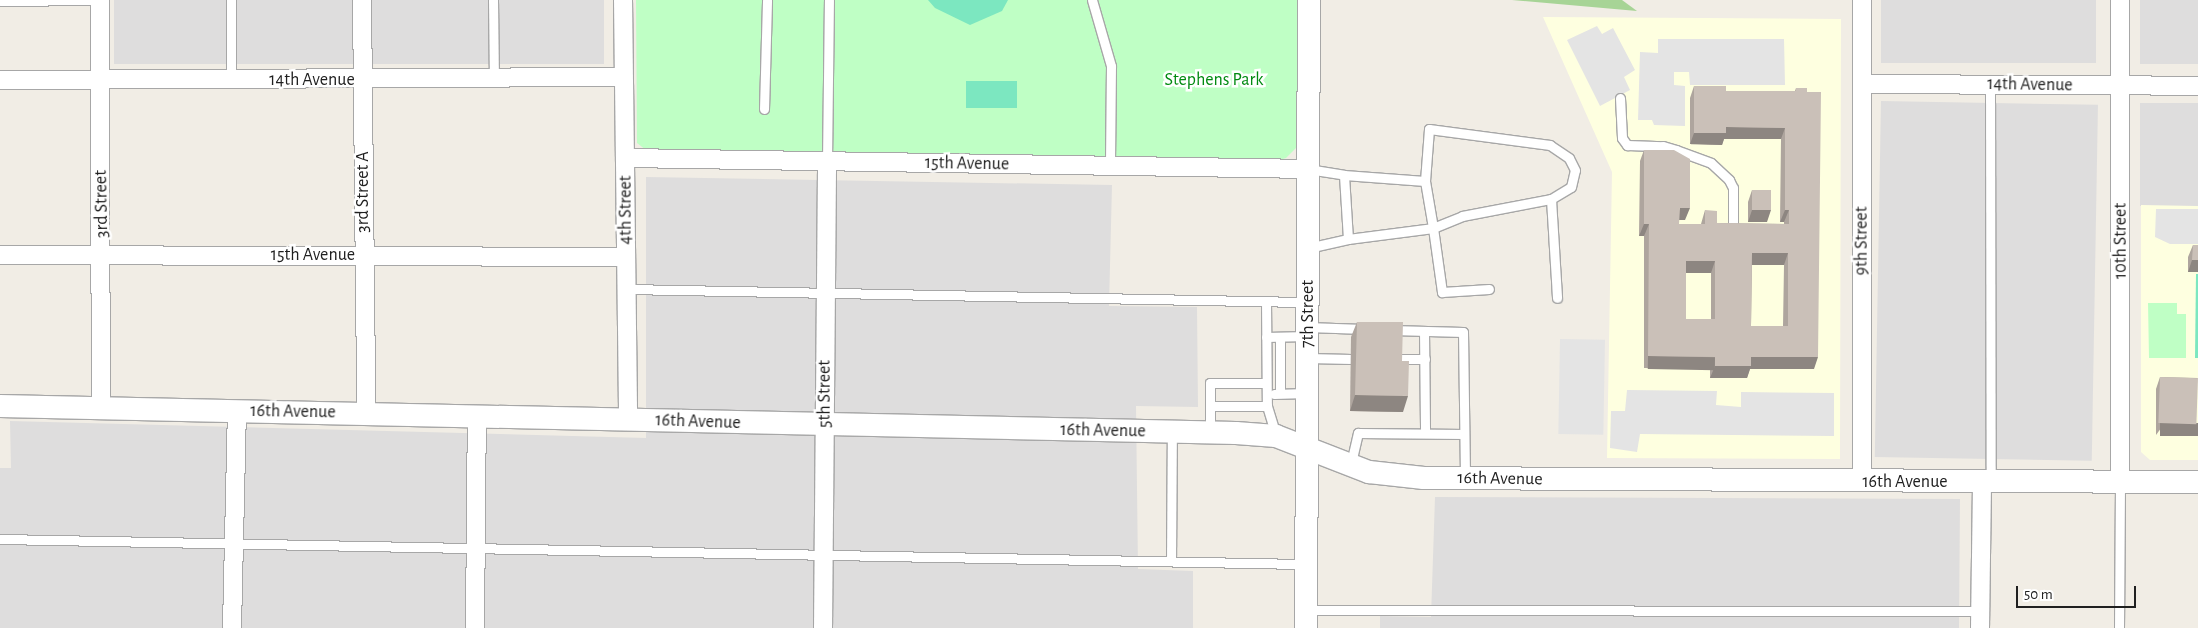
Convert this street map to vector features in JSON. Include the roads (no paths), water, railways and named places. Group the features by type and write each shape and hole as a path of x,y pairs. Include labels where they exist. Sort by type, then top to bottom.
{"street":[{"name":"3rd Street","path":"99,0 102,256 101,407"},
{"name":"3rd Street A","path":"362,0 366,413"},
{"name":"4th Street","path":"623,0 628,420"},
{"name":"7th Street","path":"1306,619 1309,0"},
{"name":"9th Street","path":"1862,0 1862,482"},
{"name":"10th Street","path":"2120,0 2122,86 2120,482"},
{"name":"14th Avenue","path":"0,80 362,80 623,77"},
{"name":"14th Avenue","path":"1862,84 2198,86"},
{"name":"15th Avenue","path":"626,158 1308,169"},
{"name":"5th Street","path":"823,628 827,161"},
{"name":"15th Avenue","path":"0,256 363,255 626,257"},
{"name":"16th Avenue","path":"0,406 366,413 1276,436 1350,466 1388,476 1862,482 2198,482"},
{"path":"232,628 237,411"},
{"path":"475,628 477,417"},
{"path":"1980,620 1986,482"}],"lane":[{"path":"0,1 99,0"},
{"path":"231,0 231,80"},
{"path":"493,0 494,78"},
{"path":"764,109 767,0"},
{"path":"827,161 829,0"},
{"path":"1092,0 1111,66 1110,167"},
{"path":"1986,482 1990,85"},
{"path":"1620,98 1622,138 1628,144 1663,146 1676,150 1711,163 1729,180 1732,188 1732,232"},
{"path":"1308,248 1348,239 1433,228 1462,216 1551,199 1571,187 1575,170 1569,158 1550,145 1430,129 1425,181 1433,228 1442,292 1490,289"},
{"path":"1308,169 1344,175 1425,181"},
{"path":"1344,175 1348,239"},
{"path":"1551,199 1557,298"},
{"path":"626,289 1308,302"},
{"path":"1266,301 1267,406 1276,436"},
{"path":"1308,341 1376,330"},
{"path":"1385,330 1463,332 1465,478"},
{"path":"1424,331 1425,433"},
{"path":"1266,337 1308,341 1350,359"},
{"path":"1280,337 1280,394"},
{"path":"1397,359 1424,359"},
{"path":"1210,433 1210,383 1266,383"},
{"path":"1267,394 1308,394"},
{"path":"1210,406 1267,406"},
{"path":"1171,561 1172,432"},
{"path":"1350,466 1358,433 1464,434"},
{"path":"2119,628 2120,482"},
{"path":"0,539 1307,564"},
{"path":"1306,619 1980,620"}],"park label":[{"name":"Stephens Park","path":"1214,80"}]}
